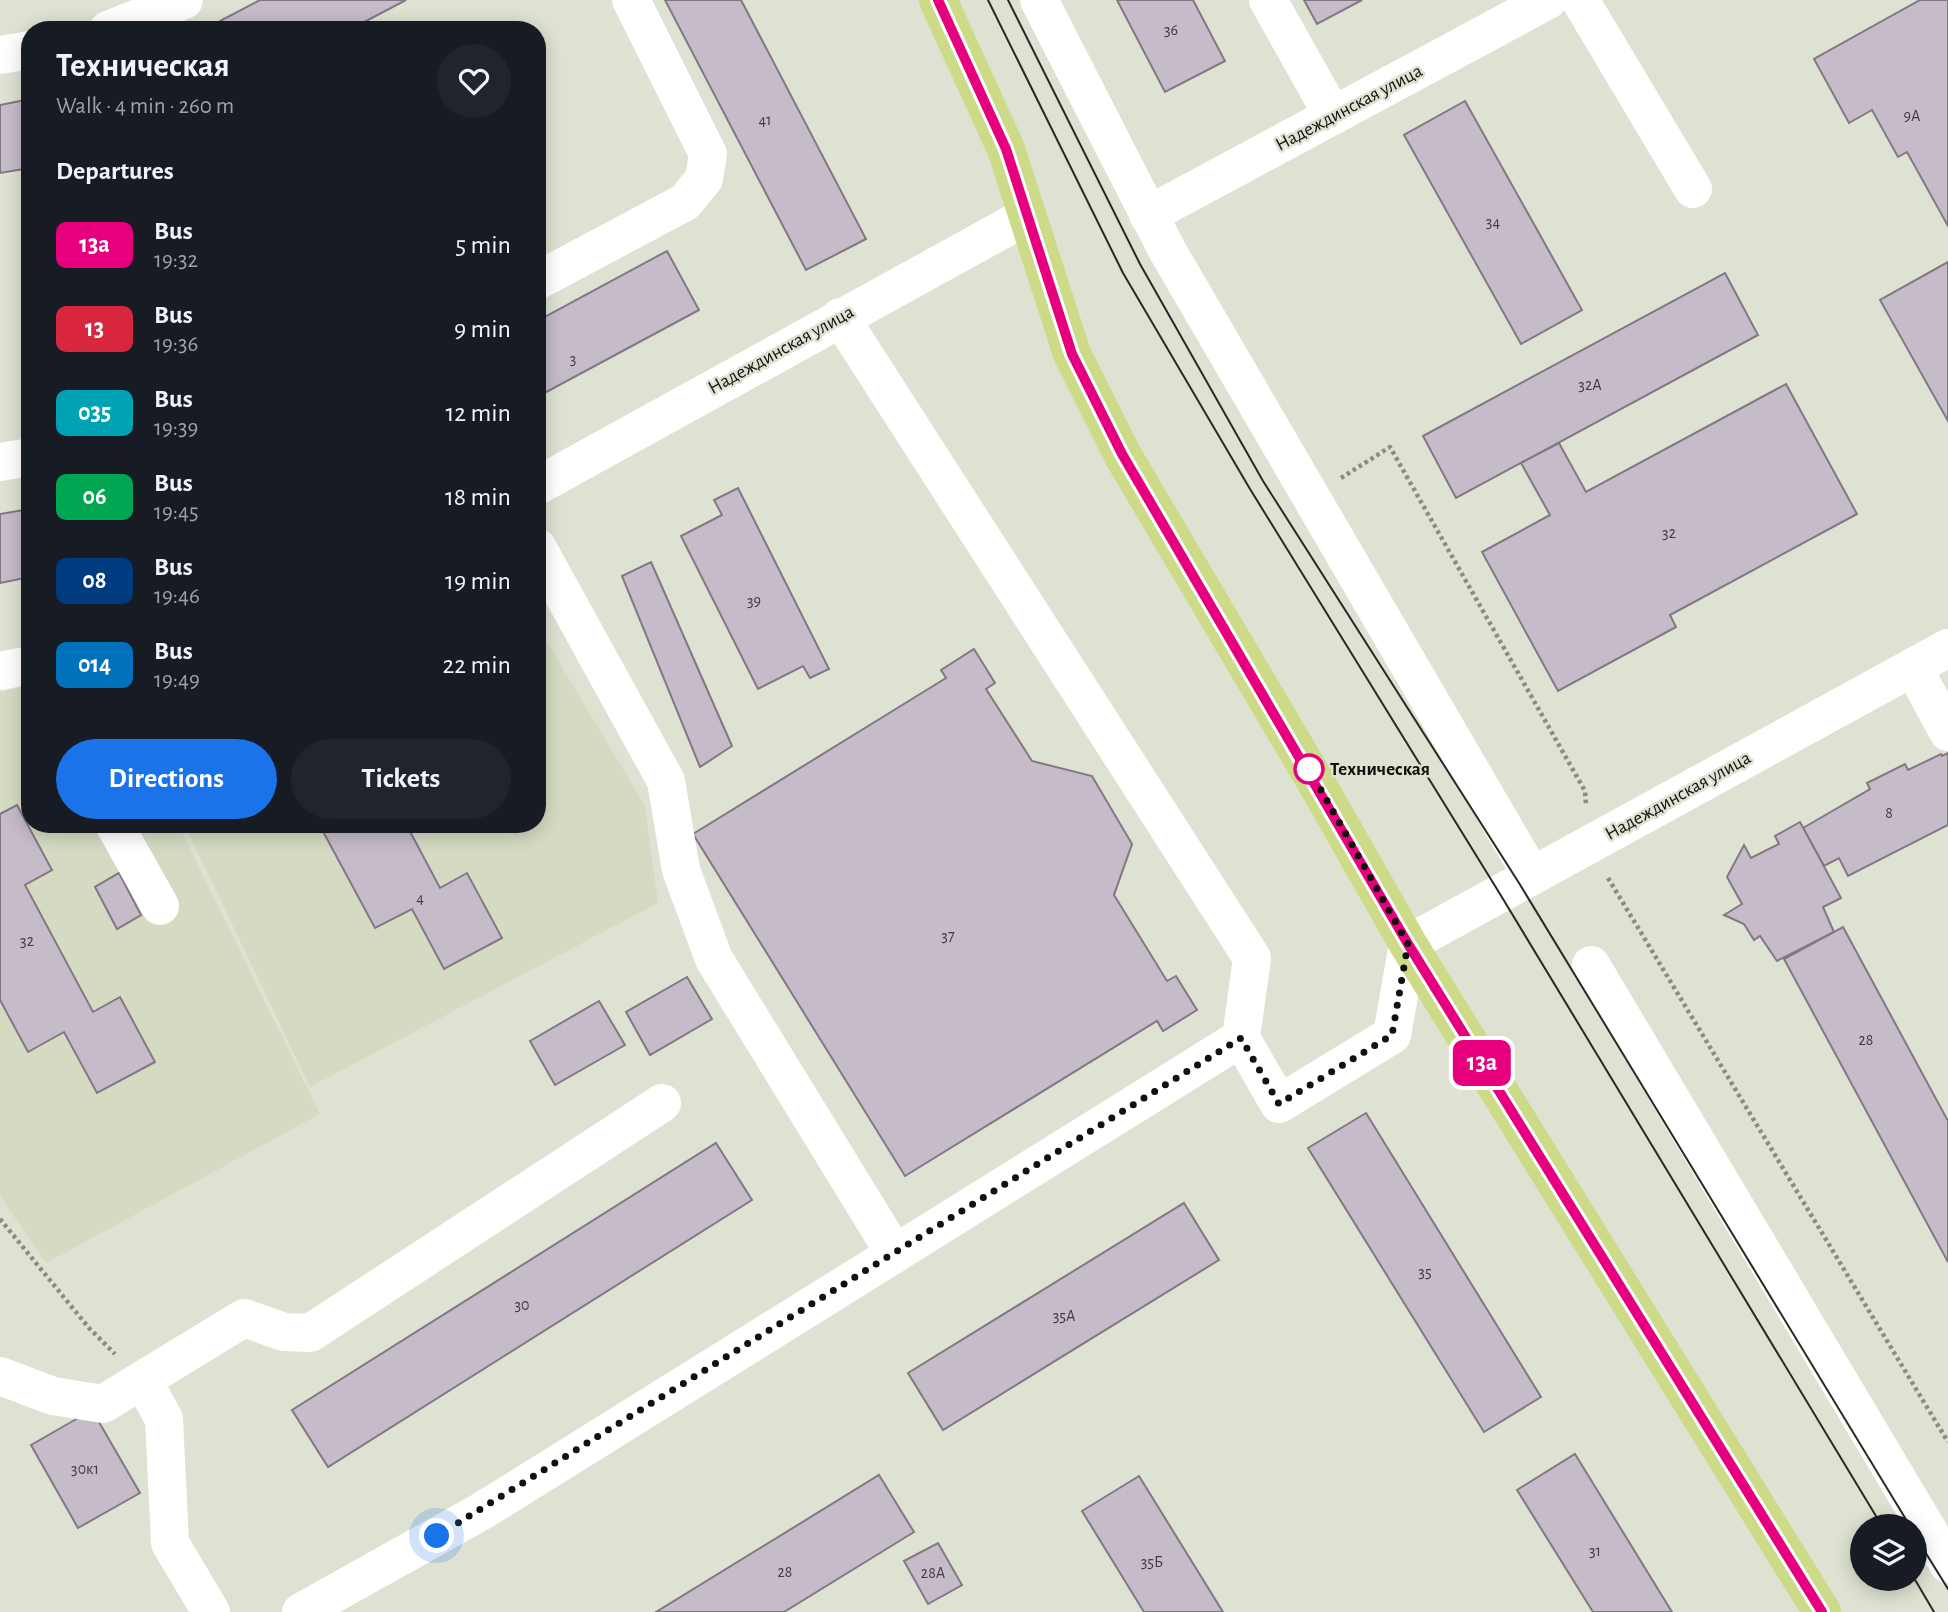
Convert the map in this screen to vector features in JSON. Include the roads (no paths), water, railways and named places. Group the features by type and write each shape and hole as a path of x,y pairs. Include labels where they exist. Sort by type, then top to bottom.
{"main road":[{"path":"938,0 1006,149 1072,354 1122,454 1408,944 1822,1612"}],"street":[{"path":"131,21 184,0"},
{"path":"546,276 685,202 704,179 708,155 631,0"},
{"path":"1039,0 1148,215 1532,876"},
{"path":"1268,0 1333,116"},
{"name":"Надеждинская улица","path":"1148,215 1548,0"},
{"path":"1580,0 1693,189"},
{"path":"0,55 21,52"},
{"name":"Надеждинская улица","path":"546,481 1027,216"},
{"path":"840,317 1252,958 1241,1038 1279,1104 1392,1035 1408,944"},
{"path":"0,462 21,458"},
{"path":"546,563 666,781 681,870 714,959 895,1254"},
{"name":"Надеждинская улица","path":"1408,944 1948,649"},
{"path":"0,671 21,667"},
{"path":"1913,667 1948,732"},
{"path":"119,833 160,906"},
{"path":"1591,965 1948,1564"},
{"path":"301,1612 482,1511 1241,1038"},
{"path":"0,1376 53,1396 103,1404 244,1318 284,1332 310,1333 662,1103"},
{"path":"143,1381 164,1419 170,1543 211,1612"}],"tram line":[{"path":"988,0 1123,273 1250,489 1500,894 1875,1514"},
{"path":"1008,0 1140,264 1263,481 1519,883 1903,1514"},
{"path":"1927,1555 1948,1589"},
{"path":"1922,1591 1934,1612"}],"place":[{"name":"Техническая","path":"1309,769"}]}
